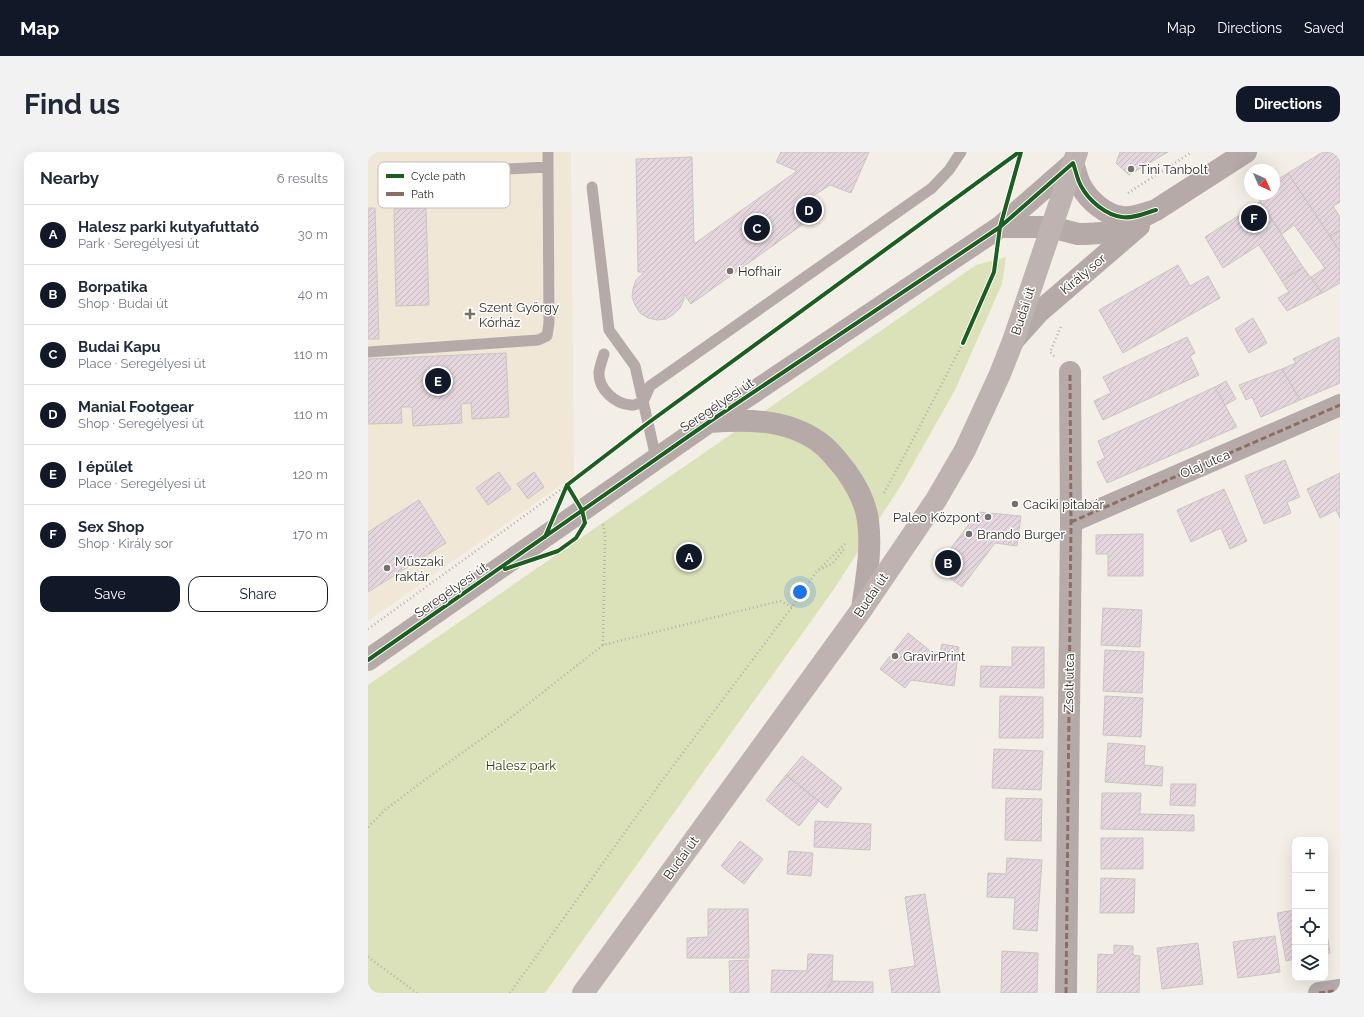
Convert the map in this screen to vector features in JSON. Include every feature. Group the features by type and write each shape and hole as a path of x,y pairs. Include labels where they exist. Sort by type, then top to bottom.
{"main road":[{"name":"Budai út","path":"583,993 862,609 936,500 965,450 989,400 1013,341 1075,157"}],"street":[{"name":"Király sor","path":"1051,227 1078,234 1101,233 1117,230 1156,210 1246,152"},
{"name":"Király sor","path":"1075,157 1078,180 1082,188 1101,208 1112,214 1123,217 1135,216 1156,210"},
{"name":"Seregélyesi út","path":"368,660 656,458 1000,227 1075,157"},
{"name":"Király sor","path":"1013,341 1039,312 1156,210"},
{"path":"1000,227 1051,227"},
{"name":"Zsolt utca","path":"1066,993 1071,522 1070,372"},
{"name":"Olaj utca","path":"1071,522 1340,405"},
{"path":"709,422 739,419 768,422 790,428 810,437 824,446 838,461 858,491 868,521 869,552 862,609"},
{"path":"1319,993 1340,990"}],"lane":[{"path":"368,352 538,340 547,336 549,323 548,152"},
{"path":"604,354 599,373 601,385 608,394 617,401 632,406 643,402 650,386 932,188 949,170 961,152"},
{"path":"510,169 548,167"},
{"path":"592,187 609,330 635,366 656,458"}],"path":[{"path":"1127,194 1192,152"},
{"path":"1062,323 1050,352 1070,372"},
{"path":"817,571 832,564 868,521 909,447 966,336"},
{"path":"368,629 574,480"},
{"path":"568,485 589,505 606,535 603,645"},
{"path":"565,491 568,485"},
{"path":"510,993 661,782 792,607 817,571 868,521"},
{"path":"368,827 385,810 500,726 603,645 780,601 792,607"},
{"path":"368,957 417,993"}],"shaded area":[{"name":"Szent György Kórház","path":"368,152 571,152 574,476 368,621"}],"green space":[{"name":"Halesz park","path":"1006,257 1002,284 955,390 903,482 834,589 545,993 368,993 368,685 976,265"}],"building":[{"path":"781,152 869,152 851,193 830,185 810,198 820,212 691,304 684,294 684,299 680,308 666,319 657,320 648,318 640,313 632,297 636,280 644,272 638,272 636,159 692,157 694,244 797,171 776,162"},
{"name":"Tini Tanbolt","path":"1120,152 1168,152 1129,175 1116,163"},
{"path":"1323,152 1340,152 1340,202 1333,206 1340,217 1340,230 1330,236 1288,173"},
{"path":"1288,173 1340,252 1340,283 1322,293 1311,277 1325,268 1294,225 1282,234 1259,200 1280,200 1280,178"},
{"path":"1260,202 1303,267 1282,281 1259,245 1223,268 1205,237"},
{"path":"368,208 375,208 379,339 368,339"},
{"path":"426,208 429,305 396,306 394,209"},
{"path":"1340,230 1340,252 1330,236"},
{"path":"1178,265 1190,286 1208,276 1220,298 1123,353 1099,310"},
{"path":"1303,267 1322,293 1287,311 1278,298 1289,292 1282,281"},
{"path":"1253,318 1267,343 1249,353 1235,329"},
{"path":"1187,337 1195,353 1190,356 1199,375 1103,420 1094,401 1111,393 1103,377"},
{"path":"1339,337 1340,383 1300,400 1282,369 1296,363 1293,359"},
{"path":"506,353 509,417 472,419 471,403 461,404 462,423 413,426 412,407 401,407 402,423 368,424 368,359"},
{"path":"1282,369 1300,400 1261,417 1252,397 1246,400 1239,385"},
{"path":"1226,381 1236,399 1225,405 1215,387"},
{"path":"1215,387 1237,427 1107,483 1097,462 1105,458 1098,441"},
{"path":"1285,460 1300,497 1287,502 1291,513 1264,524 1245,476"},
{"path":"499,472 511,489 488,505 476,488"},
{"path":"534,472 544,487 528,499 517,484"},
{"path":"1340,473 1340,518 1336,510 1320,518 1307,489"},
{"path":"1224,489 1247,541 1230,549 1221,528 1191,542 1177,510"},
{"name":"Műszaki raktár","path":"419,500 446,543 368,592 368,532"},
{"path":"978,512 1021,516 1017,546 995,543 962,587 936,568"},
{"path":"1143,534 1143,576 1108,576 1108,554 1096,554 1096,535"},
{"path":"1103,608 1142,610 1140,647 1101,645"},
{"path":"908,633 932,652 940,653 942,644 959,647 954,686 911,680 905,688 880,669"},
{"path":"1012,647 1044,647 1044,688 980,687 981,666 1012,667"},
{"path":"1105,650 1144,652 1142,693 1103,691"},
{"path":"1000,696 1043,697 1043,738 999,738"},
{"path":"1105,696 1143,698 1141,737 1103,735"},
{"path":"1108,743 1145,746 1144,765 1163,767 1162,786 1105,782"},
{"path":"994,749 1043,751 1041,790 992,788"},
{"path":"802,756 842,788 827,808 786,775"},
{"path":"786,775 819,801 799,826 766,800"},
{"path":"1171,784 1196,784 1195,806 1170,805"},
{"path":"1102,793 1141,793 1140,814 1194,815 1194,831 1101,829"},
{"path":"1006,798 1042,799 1041,841 1005,840"},
{"path":"815,821 871,824 870,850 814,847"},
{"path":"1101,838 1143,838 1143,869 1101,869"},
{"path":"740,841 763,859 744,884 721,866"},
{"path":"789,851 813,853 811,876 787,874"},
{"path":"1007,858 1042,860 1037,931 1013,929 1015,898 987,897 988,873 1006,874"},
{"path":"1101,878 1135,879 1134,913 1100,913"},
{"path":"925,894 940,993 892,993 889,970 915,966 905,897"},
{"path":"708,909 748,909 749,958 687,958 687,938 708,937"},
{"path":"1292,910 1292,960 1286,961 1277,913"},
{"path":"1275,936 1280,972 1238,978 1233,942"},
{"path":"1328,940 1330,953 1328,953"},
{"path":"1198,943 1203,984 1162,989 1157,948"},
{"path":"1114,945 1133,946 1133,955 1140,956 1139,993 1097,993 1098,954 1114,955"},
{"path":"1002,951 1038,953 1037,993 1001,993"},
{"path":"808,954 833,955 832,981 824,993 771,993 772,970 807,971"},
{"path":"748,960 749,993 730,993 729,961"},
{"path":"832,981 873,982 873,993 824,993"}],"marked path":[{"path":"1066,993 1071,522 1070,372"},
{"path":"1071,522 1340,405"},
{"path":"1319,993 1340,990"}],"cycle path":[{"path":"545,537 567,485 648,423 1019,152"},
{"path":"963,343 994,272 1000,227 1021,152"},
{"path":"368,660 709,422 1000,227 1073,163 1078,181 1084,192 1093,202 1104,210 1116,216 1126,217 1156,210"},
{"path":"505,569 558,551 576,538 585,523 582,510 567,485"}],"place":[{"name":"Tini Tanbolt","path":"1131,169"},
{"name":"Manial Footgear","path":"809,210"},
{"name":"Sex Shop","path":"1254,218"},
{"name":"Budai Kapu","path":"757,228"},
{"name":"Hofhair","path":"730,271"},
{"name":"Szent György Kórház","path":"470,314"},
{"name":"I épület","path":"438,381"},
{"name":"Caciki pitabár","path":"1015,504"},
{"name":"Paleo Központ","path":"988,517"},
{"name":"Brando Burger","path":"969,534"},
{"name":"Halesz parki kutyafuttató","path":"689,557"},
{"name":"Borpatika","path":"948,563"},
{"name":"Műszaki raktár","path":"387,568"},
{"name":"GravirPrint","path":"895,656"}]}
